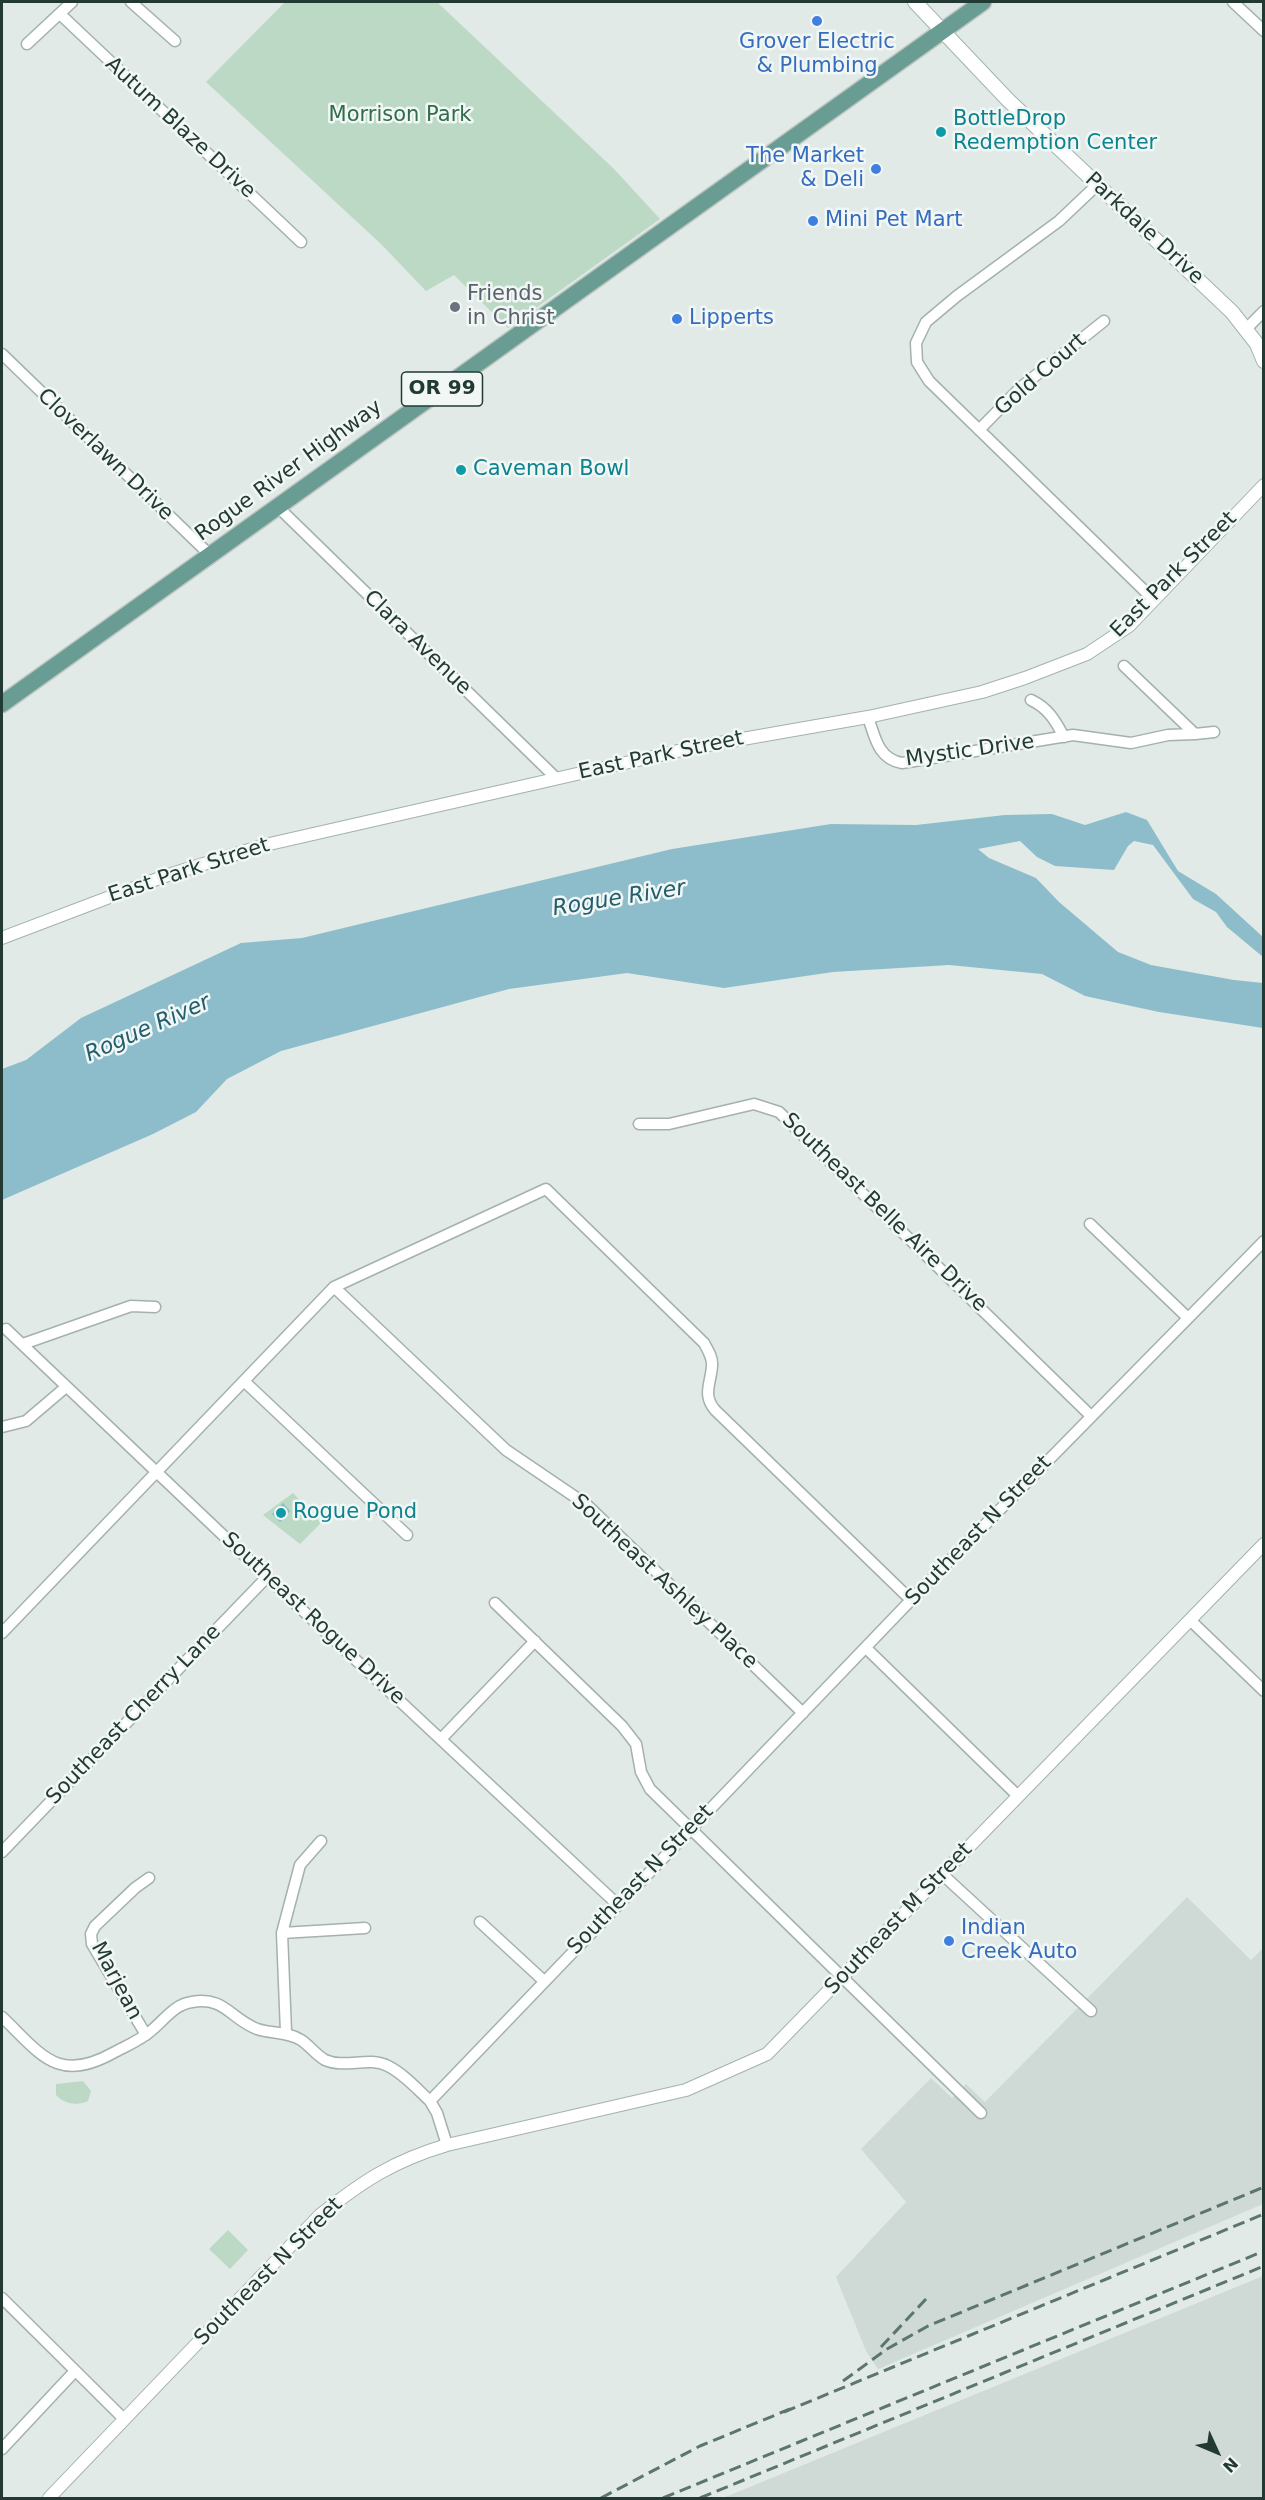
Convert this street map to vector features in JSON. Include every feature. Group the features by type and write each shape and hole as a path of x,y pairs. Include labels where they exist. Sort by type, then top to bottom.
{"main road":[{"name":"Parkdale Drive","path":"915,2 1008,100 1232,312 1257,344 1263,361"},
{"name":"Rogue River Highway","path":"2,704 983,2"}],"street":[{"path":"27,44 72,2"},
{"path":"131,2 175,41"},
{"path":"1233,2 1263,31"},
{"name":"Autum Blaze Drive","path":"60,14 301,242"},
{"path":"1097,185 1059,221 957,296 926,322 916,343 917,362 929,381 1154,600"},
{"path":"1246,329 1263,311"},
{"name":"Gold Court","path":"979,430 1020,388 1104,321"},
{"name":"Cloverlawn Drive","path":"2,354 210,555"},
{"name":"East Park Street","path":"2,938 216,859 376,819 690,748 868,717 982,692 1064,664 1108,642 1129,626 1263,485"},
{"name":"Clara Avenue","path":"278,507 556,778"},
{"path":"1124,666 1195,734"},
{"name":"Mystic Drive","path":"868,717 880,751 886,758 902,763 1068,736 1042,705 1031,700"},
{"path":"1068,736 1131,743 1168,735 1214,732"},
{"name":"Southeast Belle Aire Drive","path":"639,1124 669,1124 754,1104 779,1112 1091,1416"},
{"path":"2,1633 334,1287 546,1189 704,1343 713,1365 707,1394 709,1403 715,1410 911,1600"},
{"path":"1090,1224 1188,1318"},
{"name":"Southeast N Street","path":"429,2101 911,1600 1263,1241"},
{"name":"Southeast Ashley Place","path":"334,1287 506,1450 587,1505 804,1713"},
{"path":"23,1344 131,1306 155,1307"},
{"name":"Southeast Rogue Drive","path":"6,1329 617,1904"},
{"path":"245,1382 407,1535"},
{"path":"2,1427 26,1421 66,1387"},
{"name":"Southeast M Street","path":"447,2145 686,2090 766,2054 943,1875 1263,1544"},
{"name":"Southeast Cherry Lane","path":"2,1852 267,1577"},
{"path":"495,1603 622,1725 636,1744 641,1772 650,1789 981,2113"},
{"path":"1190,1620 1263,1691"},
{"path":"441,1739 535,1641"},
{"path":"866,1648 1018,1796"},
{"path":"286,2032 282,1933 300,1865 321,1841"},
{"path":"943,1875 1091,2011"},
{"name":"Marjean","path":"146,2036 92,1944 91,1934 95,1926 135,1888 149,1878"},
{"path":"480,1922 544,1982"},
{"path":"282,1933 365,1928"},
{"path":"2,2018 54,2062 78,2067 91,2065 146,2036 176,2008 193,2001 206,2000 225,2006 245,2024 259,2029 286,2032 301,2040 324,2059 348,2064 369,2061 390,2067 401,2074 438,2113 447,2145"},
{"name":"Southeast N Street","path":"49,2499 320,2215 351,2190 384,2169 417,2154 447,2145"},
{"path":"2,2298 124,2420"},
{"path":"2,2449 75,2371"}],"shaded area":[{"path":"1187,1897 1251,1960 1263,1948 1263,2204 878,2369 866,2351 836,2277 906,2202 861,2149 931,2078 952,2098 966,2084 985,2102"},
{"path":"1263,2276 1263,2498 723,2498"}],"green space":[{"name":"Morrison Park","path":"285,2 437,2 614,169 660,219 508,328 454,275 426,291 381,244 206,82"},
{"path":"293,1493 321,1523 300,1544 263,1515"},
{"path":"83,2081 91,2091 88,2101 71,2103 56,2095 56,2084"},
{"path":"228,2230 248,2250 230,2269 209,2249"}],"water":[{"name":"Rogue River","path":"1126,812 1147,820 1178,871 1216,894 1263,937 1263,957 1227,927 1216,912 1193,899 1153,845 1134,841 1128,846 1114,870 1055,866 1037,857 1020,841 978,849 989,858 1036,878 1059,902 1118,952 1151,965 1263,983 1263,1028 1159,1012 1085,996 1042,974 949,965 833,972 724,988 627,973 509,989 281,1051 227,1079 196,1112 153,1134 2,1200 2,1069 26,1060 81,1018 241,943 302,938 672,849 831,824 916,825 1005,815 1052,814 1085,825"},
{"name":"Rogue Pond","path":"283,1503 290,1511 280,1522 272,1514"}],"railway":[{"path":"843,2381 887,2349 928,2326 1264,2187"},
{"path":"784,2412 1264,2214"},
{"path":"663,2498 1264,2251"},
{"path":"700,2498 1264,2266"},
{"path":"881,2347 926,2299"},
{"path":"601,2498 700,2446 790,2409"}],"place":[{"name":"Grover Electric & Plumbing","path":"817,21"},
{"name":"BottleDrop Redemption Center","path":"941,132"},
{"name":"The Market & Deli","path":"876,169"},
{"name":"Mini Pet Mart","path":"813,221"},
{"name":"Friends in Christ","path":"455,307"},
{"name":"Lipperts","path":"677,319"},
{"name":"Caveman Bowl","path":"461,470"},
{"name":"Rogue Pond","path":"281,1513"},
{"name":"Indian Creek Auto","path":"949,1941"}]}
